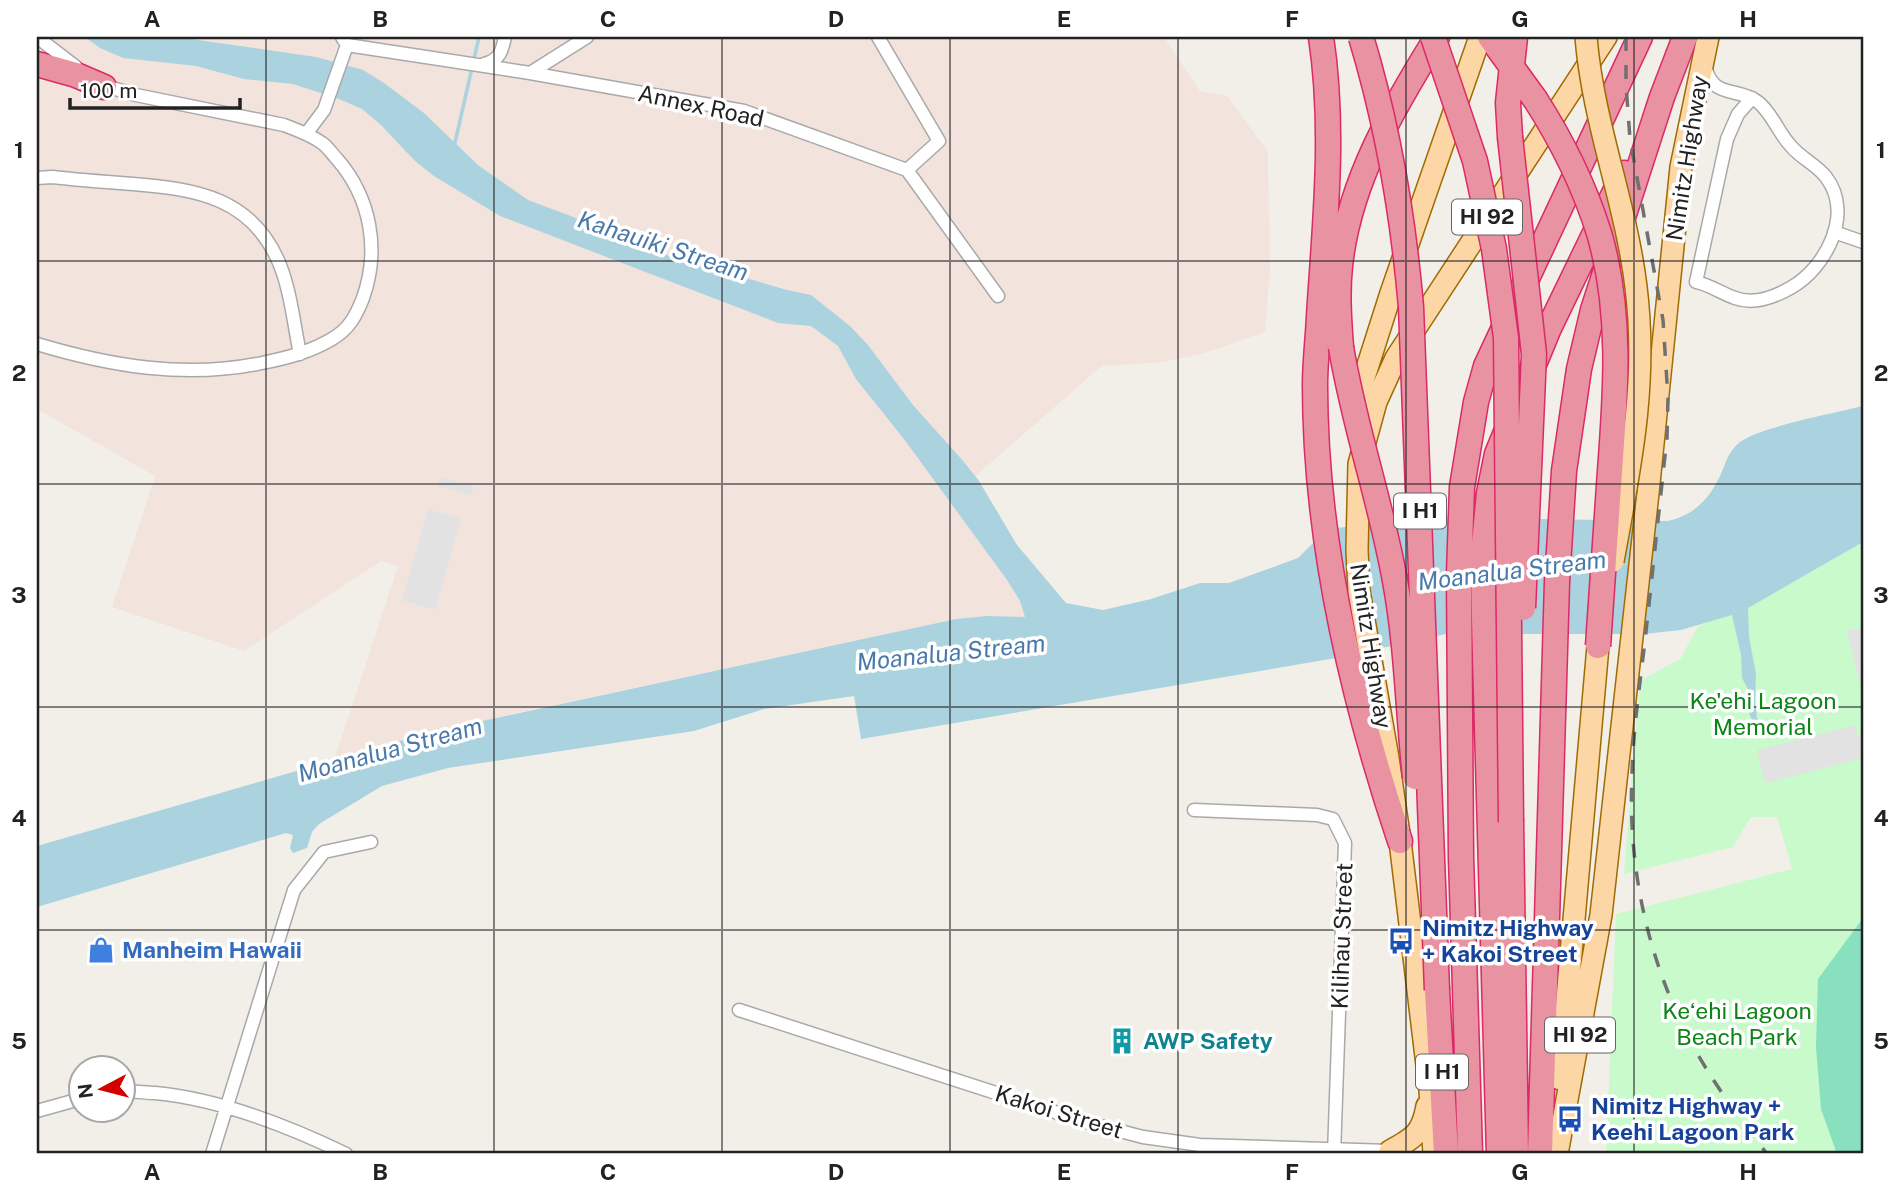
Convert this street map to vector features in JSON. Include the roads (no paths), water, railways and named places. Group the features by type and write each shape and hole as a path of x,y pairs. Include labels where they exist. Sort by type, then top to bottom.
{"highway":[{"path":"1321,37 1329,114 1315,383 1330,569 1374,764 1400,841"},
{"name":"I H1","path":"1361,37 1391,149 1411,307 1437,990 1446,1154"},
{"path":"1435,37 1396,103 1372,152 1354,202 1340,265 1338,290 1341,347 1395,581 1402,627 1437,990"},
{"path":"1435,37 1475,161 1494,249 1506,338 1516,1154"},
{"path":"1490,37 1557,134 1587,197 1606,261 1613,308 1617,374 1598,646"},
{"path":"1511,822 1534,354 1508,114 1509,73 1515,37"},
{"path":"1471,1154 1461,856 1459,574 1462,487 1476,402 1486,366 1640,37"},
{"path":"1540,1154 1558,571 1564,471 1579,369 1593,310 1662,97 1685,37"},
{"path":"37,64 76,75 104,87"},
{"path":"1499,1154 1483,554 1489,493 1497,454 1549,328 1662,97"}],"main road":[{"path":"1368,396 1480,37"},
{"path":"1556,1154 1598,646 1637,416 1642,359 1636,284 1594,98 1586,37"},
{"name":"Nimitz Highway","path":"1434,1154 1430,1090 1400,841 1359,591 1356,531 1359,464 1368,396 1606,37"},
{"name":"Nimitz Highway","path":"1556,1154 1598,929 1648,493 1681,167 1706,47"},
{"path":"1393,1153 1414,1138 1424,1123 1430,1090"}],"street":[{"path":"37,37 104,87 256,119 306,134 324,144 356,186 368,220 372,257 369,280 351,325 331,340 300,354 240,368 167,371 93,359 37,344"},
{"path":"480,65 493,62 500,56 505,37"},
{"path":"530,73 587,37"},
{"path":"878,37 939,141 908,170 998,296"},
{"path":"306,134 322,114 342,58 344,41"},
{"name":"Annex Road","path":"344,41 744,111 908,170"},
{"path":"1706,47 1707,72 1714,86 1752,99 1766,110 1795,151 1821,171 1828,180 1836,203 1834,232 1819,264 1810,274 1775,296 1747,301 1696,282 1727,138 1738,114 1752,99"},
{"path":"1693,114 1700,102 1710,95 1726,92"},
{"path":"37,178 176,188 224,202 261,233 275,254 285,281 300,354"},
{"path":"1834,232 1863,242"},
{"name":"Kilihau Street","path":"1194,810 1317,814 1333,819 1345,843 1334,1152"},
{"path":"212,1154 294,890 324,852 371,842"},
{"name":"Kakoi Street","path":"739,1010 1088,1122 1143,1137 1199,1145 1393,1153"},
{"path":"136,1093 175,1095 225,1107 313,1138 346,1154"},
{"path":"37,1111 66,1103"}],"water":[{"name":"Moanalua Stream","path":"85,37 177,37 316,57 363,70 424,113 478,165 528,200 645,249 811,295 850,326 868,345 913,405 979,481 1017,545 1066,603 1103,610 1151,599 1200,583 1229,583 1298,558 1326,530 1406,517 1668,521 1687,514 1702,503 1714,488 1734,448 1750,436 1863,406 1863,542 1748,608 1760,738 1749,713 1750,693 1742,678 1741,655 1732,615 1681,630 1644,634 1446,634 1336,658 861,739 854,696 764,709 694,731 448,768 382,786 319,824 312,832 307,848 293,853 290,848 293,835 286,833 37,907 37,846 431,732 956,619 986,616 1025,617 1020,601 1007,580 904,439 856,379 838,346 811,326 778,323 500,216 434,176 362,109 339,99 293,84 244,79 196,66 123,58 100,48"}],"waterway":[{"path":"454,147 479,37"}],"railway":[{"path":"1626,37 1630,139 1663,320 1668,398 1667,438 1634,744 1631,807 1636,872 1658,966 1683,1026 1711,1076 1767,1154"}],"place":[{"name":"Nimitz Highway + Kakoi Street","path":"1401,941"},
{"name":"Manheim Hawaii","path":"101,950"},
{"name":"AWP Safety","path":"1122,1041"},
{"name":"Nimitz Highway + Keehi Lagoon Park","path":"1570,1119"}],"water label":[{"name":"Kahauiki Stream","path":"663,246"}],"park label":[{"name":"Ke'ehi Lagoon Memorial","path":"1763,714"},
{"name":"Keʻehi Lagoon Beach Park","path":"1737,1024"}]}
